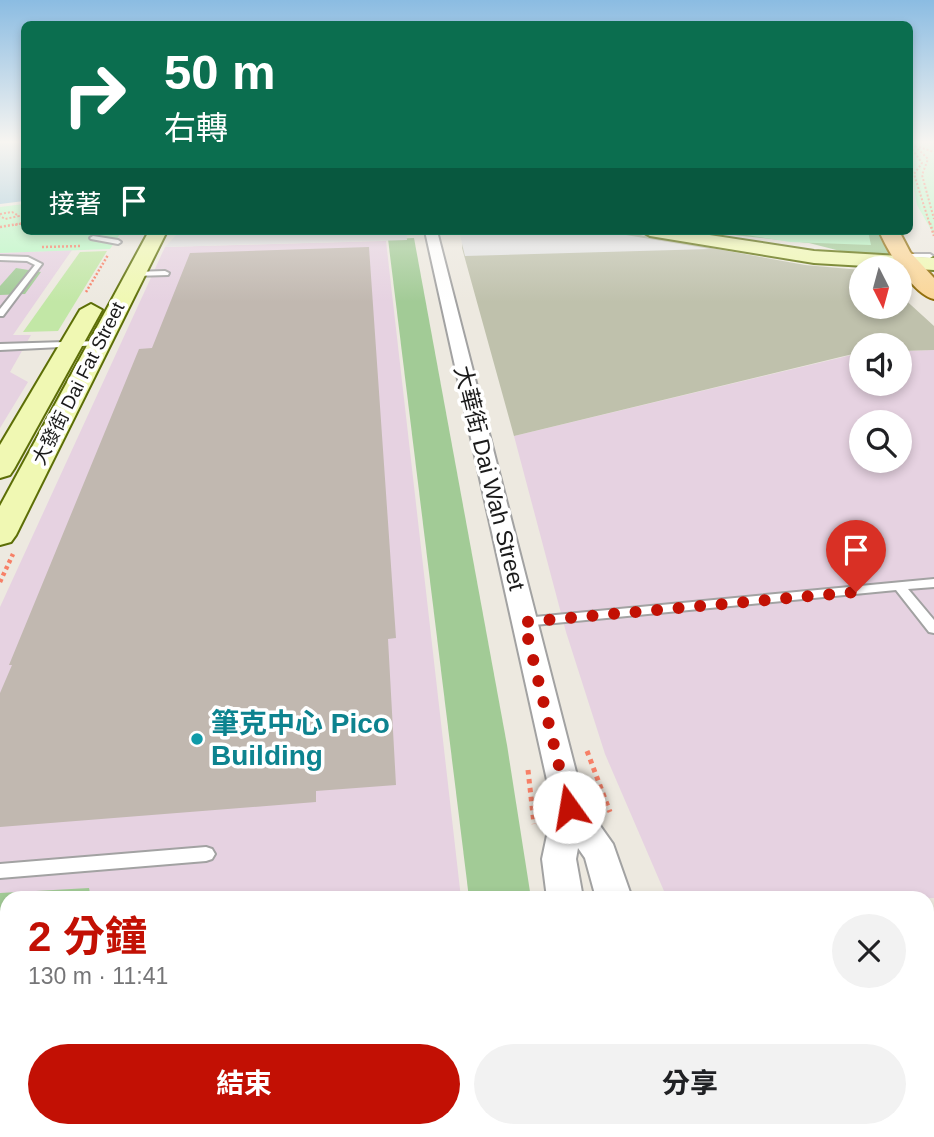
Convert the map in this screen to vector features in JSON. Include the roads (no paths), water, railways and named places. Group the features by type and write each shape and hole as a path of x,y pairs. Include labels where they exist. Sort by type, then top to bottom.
{"main road":[{"path":"891,235 902,256"},
{"path":"912,268 934,292"}],"street":[{"name":"大發街 Dai Fat Street","path":"0,536 133,274 156,235"},
{"name":"大華街 Dai Wah Street","path":"432,235 569,807 601,854 612,891"},
{"path":"675,235 794,254 849,256"},
{"path":"714,235 876,256"},
{"name":"大發街 Dai Fat Street","path":"0,469 72,344 128,237"},
{"path":"912,257 930,251"},
{"name":"大華街 Dai Wah Street","path":"564,891 559,859 569,807"}],"lane":[{"path":"93,238 128,237"},
{"path":"0,258 28,259 39,264 0,314"},
{"path":"133,274 165,273"},
{"path":"0,347 98,343"},
{"path":"524,622 934,583"},
{"path":"900,587 934,629"},
{"path":"0,872 206,854"}],"water":[{"path":"0,196 21,196 21,201 0,204"}],"place":[{"name":"筆克中心 Pico Building","path":"197,739"}]}
